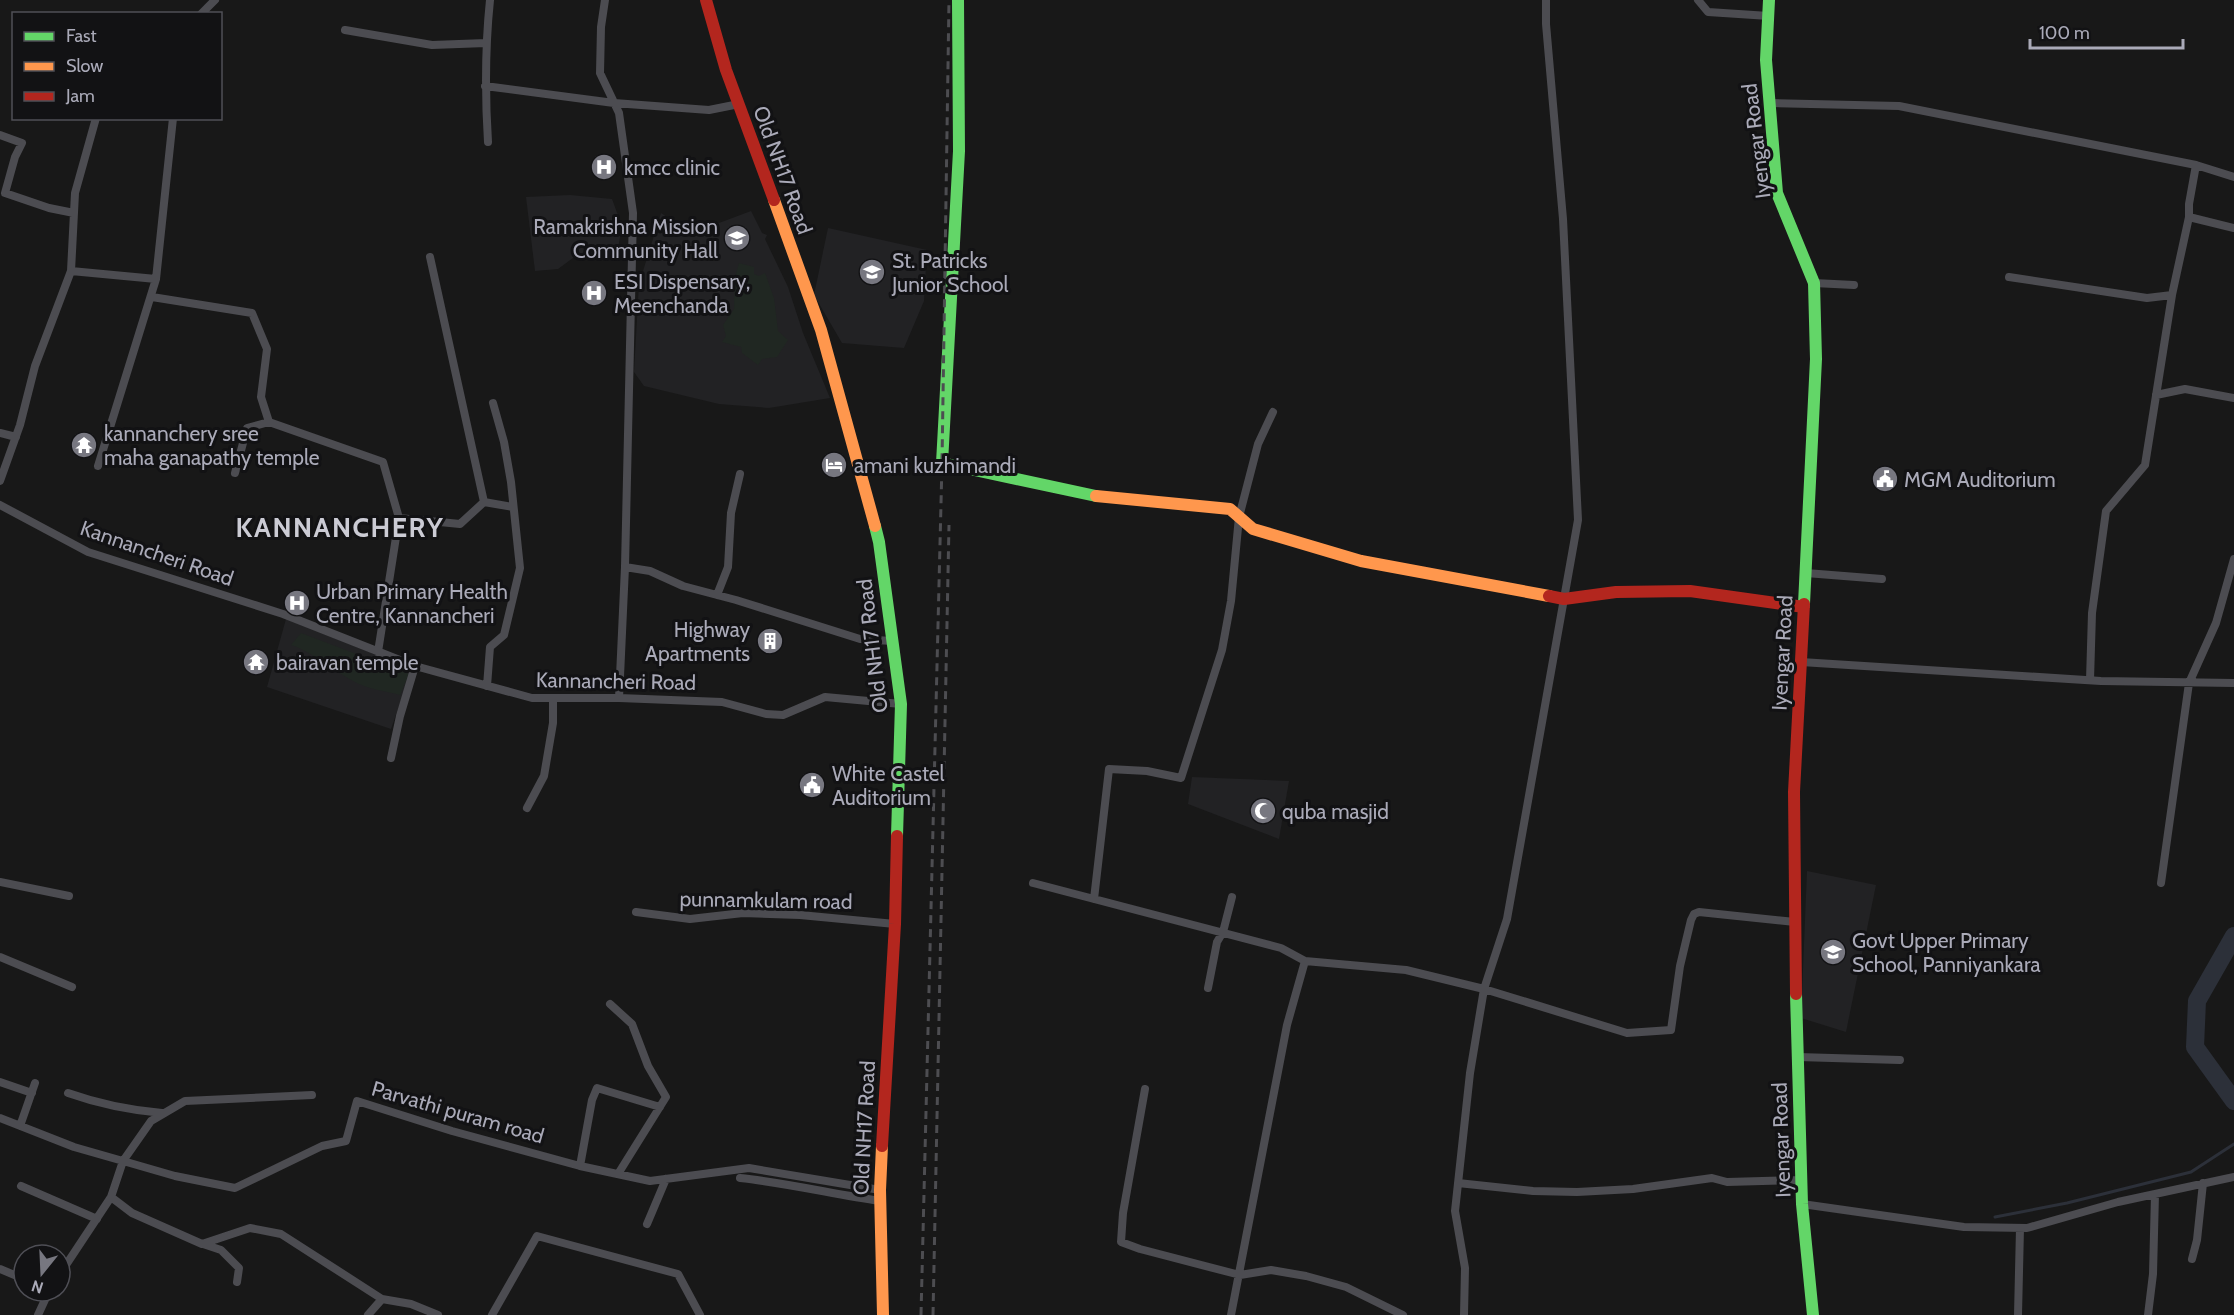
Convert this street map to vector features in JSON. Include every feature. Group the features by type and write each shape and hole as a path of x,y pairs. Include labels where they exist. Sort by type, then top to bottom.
{"main road":[{"name":"Old NH17 Road","path":"705,0 716,39 821,330 879,542 901,704 894,924 880,1196 883,1315"},
{"path":"958,0 959,151 942,463 1099,497 1230,509 1253,530 1361,561 1564,599 1616,592 1690,591 1804,607"},
{"name":"Iyengar Road","path":"1769,0 1766,60 1777,193 1814,283 1816,359 1794,792 1802,1204 1812,1315"}],"street":[{"path":"203,12 215,0"},
{"path":"488,142 485,86 490,0"},
{"path":"605,0 601,27 600,73 619,112 633,213 625,567 619,698"},
{"path":"1464,1315 1465,1268 1455,1211 1470,1073 1484,989 1506,919 1578,520 1563,219 1546,24 1546,0"},
{"path":"1698,0 1708,12 1769,16"},
{"path":"345,30 432,45 486,43"},
{"path":"485,86 614,103 709,110 739,104"},
{"path":"1770,103 1899,106 2196,165 2234,177"},
{"path":"0,481 16,437 35,366 71,271 75,193 95,120"},
{"path":"98,466 156,279 173,120"},
{"path":"0,135 22,143 2,194 74,213"},
{"path":"2090,680 2092,613 2106,511 2145,465 2172,295 2189,217 2188,204 2196,165"},
{"path":"2189,217 2234,228"},
{"path":"430,257 484,502"},
{"path":"71,271 156,279"},
{"path":"2009,277 2148,298 2172,295"},
{"path":"1814,283 1854,285"},
{"path":"152,297 252,312 267,349 261,397 269,422"},
{"path":"2156,395 2185,389 2234,398"},
{"path":"488,686 490,647 504,635 520,568 504,442 494,403"},
{"path":"1094,899 1109,769 1147,771 1181,778 1222,650 1232,602 1239,517 1258,444 1274,412"},
{"path":"235,472 247,428 269,422 383,462 399,518 378,651"},
{"path":"0,433 16,437"},
{"path":"717,595 728,567 731,513 741,474"},
{"path":"484,502 513,507"},
{"path":"399,518 460,524 484,502"},
{"name":"Kannancheri Road","path":"0,505 88,552 283,614 415,666 532,698 619,698 722,702 766,714 783,715 825,697 901,704"},
{"path":"2161,883 2189,683 2216,623 2234,559"},
{"path":"625,567 650,571 683,586 860,639 892,641"},
{"path":"1806,573 1882,579"},
{"path":"1801,662 2090,680 2234,683"},
{"path":"391,758 400,716 415,666"},
{"path":"527,808 544,776 553,723 553,698"},
{"path":"0,882 69,896"},
{"path":"1033,883 1281,948 1305,961 1406,969 1484,989 1627,1033 1671,1030 1680,966 1694,914 1699,912 1795,922"},
{"path":"1208,988 1217,942 1223,932 1232,897"},
{"name":"punnamkulam road","path":"636,912 690,919 743,914 800,915 894,924"},
{"path":"0,957 72,987"},
{"path":"1231,1315 1287,1025 1305,961"},
{"path":"610,1004 632,1024 648,1066 666,1096 618,1174"},
{"path":"1798,1057 1900,1060"},
{"path":"0,1082 32,1093"},
{"path":"20,1126 35,1083"},
{"path":"580,1166 592,1100 597,1088 660,1107"},
{"path":"1145,1089 1123,1213 1121,1242 1240,1275 1271,1270 1306,1276 1346,1287 1403,1315"},
{"path":"68,1094 94,1102 162,1113"},
{"path":"72,1256 111,1197 123,1161 151,1121 162,1113 185,1101 312,1095"},
{"name":"Parvathi puram road","path":"0,1118 74,1147 175,1176 235,1188 322,1146 346,1141 357,1101 452,1131 580,1166 650,1181 749,1168 880,1196"},
{"path":"1802,1204 1964,1227 2027,1228 2118,1202 2234,1177"},
{"path":"740,1178 798,1185 831,1194 880,1196"},
{"path":"1458,1183 1533,1191 1577,1192 1633,1189 1712,1178 1727,1182 1802,1180"},
{"path":"647,1224 666,1179"},
{"path":"2192,1259 2197,1240 2203,1183"},
{"path":"21,1186 97,1218"},
{"path":"2148,1315 2153,1274 2156,1194"},
{"path":"111,1197 132,1213 221,1250 239,1268 237,1282"},
{"path":"202,1244 250,1228 281,1234 382,1299 411,1304 438,1315"},
{"path":"2018,1315 2020,1228"},
{"path":"492,1315 537,1236 678,1274 700,1315"},
{"path":"368,1315 382,1299"}],"shaded area":[{"path":"570,195 612,199 622,226 617,254 577,255 558,269 535,271 526,197"},
{"path":"751,211 762,233 767,235 765,239 788,287 803,333 830,398 769,408 719,404 644,386 634,372 639,284 661,213 692,234 710,227 711,221 719,223"},
{"name":"St. Patricks Junior School","path":"828,228 927,250 924,301 904,348 842,343 814,295"},
{"path":"739,263 754,267 754,274 759,276 765,273 774,298 778,331 788,340 777,357 762,359 758,365 742,353 741,347 722,342 726,336 723,325 734,309 735,277"},
{"path":"286,619 412,669 391,729 267,687"},
{"path":"301,633 409,674 400,695 358,684 291,645"},
{"path":"1192,777 1289,781 1279,839 1188,804"},
{"name":"Govt Upper Primary School, Panniyankara","path":"1807,871 1876,885 1846,1032 1801,1018"}],"waterway":[{"path":"2234,936 2197,1001 2195,1047 2234,1101"},
{"path":"1995,1217 2067,1203 2191,1172 2234,1144"}],"railway":[{"path":"921,1315 942,463 949,0"},
{"path":"933,1315 949,525"}],"traffic: fast":[{"path":"958,0 959,151 942,463 1096,496"},
{"path":"1769,0 1766,60 1777,193 1814,283 1816,359 1804,604"},
{"path":"875,526 901,704 897,836"},
{"path":"1796,994 1802,1204 1813,1315"}],"traffic: slow":[{"path":"774,200 821,330 875,526"},
{"path":"1096,496 1230,509 1253,529 1361,561 1549,596"},
{"path":"882,1146 880,1190 883,1315"}],"traffic: jam":[{"path":"706,0 726,70 774,200"},
{"path":"1549,596 1564,599 1616,592 1690,591 1804,607"},
{"path":"1796,994 1794,792 1804,604"},
{"path":"882,1146 895,924 897,836"}],"place":[{"name":"kmcc clinic","path":"604,167"},
{"name":"Ramakrishna Mission Community Hall","path":"737,238"},
{"name":"St. Patricks Junior School","path":"872,272"},
{"name":"ESI Dispensary, Meenchanda","path":"594,293"},
{"name":"kannanchery sree maha ganapathy temple","path":"84,445"},
{"name":"amani kuzhimandi","path":"834,465"},
{"name":"MGM Auditorium","path":"1885,479"},
{"name":"Urban Primary Health Centre, Kannancheri","path":"297,603"},
{"name":"Highway Apartments","path":"770,641"},
{"name":"bairavan temple","path":"256,662"},
{"name":"White Castel Auditorium","path":"812,785"},
{"name":"quba masjid","path":"1263,811"},
{"name":"Govt Upper Primary School, Panniyankara","path":"1833,952"}],"district":[{"name":"KANNANCHERY","path":"340,527"}]}
